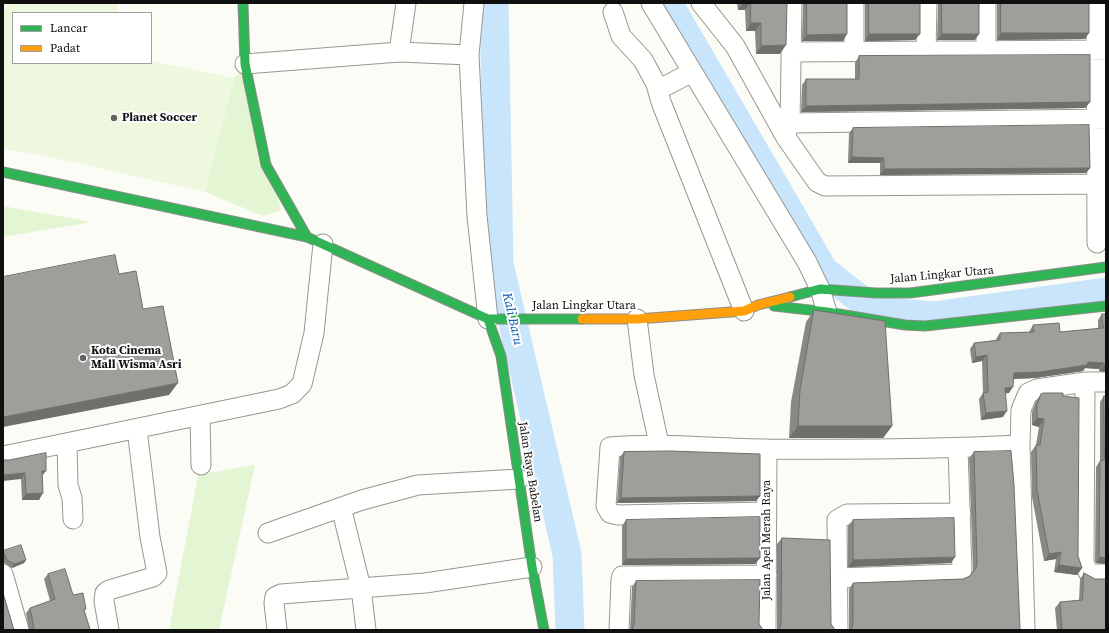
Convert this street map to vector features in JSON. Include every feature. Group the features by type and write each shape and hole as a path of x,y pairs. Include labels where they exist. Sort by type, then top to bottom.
{"main road":[{"path":"243,3 245,64 266,165 315,240"},
{"name":"Jalan Lingkar Utara","path":"3,172 315,240 490,319 637,319 751,308 827,312 904,326 925,326 1106,306"},
{"name":"Jalan Lingkar Utara","path":"751,308 824,288 876,293 934,291 1106,267"},
{"name":"Jalan Raya Babelan","path":"490,319 501,356 532,567 544,630"}],"street":[{"path":"399,52 406,3"},
{"path":"474,3 469,55 478,216 490,319"},
{"path":"651,3 824,288 827,312"},
{"path":"701,3 735,46 788,129 810,174 817,182 825,186 1101,184"},
{"path":"788,129 792,52 792,3"},
{"path":"854,3 854,52"},
{"path":"926,51 927,3"},
{"path":"986,3 986,51"},
{"path":"1096,3 1101,50 1101,184 1097,243"},
{"path":"613,12 621,36 643,60 658,90 751,308"},
{"path":"792,52 1101,50"},
{"path":"245,64 399,52 469,55"},
{"path":"658,90 692,72"},
{"path":"788,129 1101,119"},
{"path":"3,456 279,400 292,394 302,384 314,333 315,240"},
{"path":"637,319 644,375 659,444"},
{"path":"1085,382 1084,563 1088,572 1092,574 1106,574"},
{"path":"1025,630 1020,445 1021,410 1028,393 1037,389 1085,382 1106,382"},
{"path":"200,416 201,465"},
{"path":"109,630 104,601 105,593 109,590 153,577 157,573 150,537 137,429"},
{"path":"67,443 68,485 72,498 73,519"},
{"path":"767,512 618,515 610,513 606,506 610,447 659,444 767,449 958,448 1020,445"},
{"path":"838,578 958,574 962,570 958,448"},
{"name":"Jalan Apel Merah Raya","path":"766,630 767,449"},
{"path":"268,533 362,500 418,485 519,479"},
{"path":"341,507 361,588 366,630"},
{"path":"838,630 837,520 847,514 961,513"},
{"path":"277,630 274,603 275,597 281,594 425,583 532,567"},
{"path":"3,574 19,630"},
{"path":"619,630 620,580 622,576 767,575"}],"green space":[{"name":"Planet Soccer","path":"3,3 119,3 117,12 12,12 12,64 152,64 152,61 234,78 205,192 41,155 3,149"},
{"path":"240,71 281,210 263,216 205,192 234,78"},
{"path":"3,206 92,222 3,237"},
{"path":"255,465 219,630 169,630 198,475"}],"building":[{"path":"751,3 787,3 786,45 761,46 761,23 751,23"},
{"path":"807,3 847,3 847,34 807,35"},
{"path":"869,3 920,3 920,34 869,34"},
{"path":"942,3 979,3 979,34 942,34"},
{"path":"1001,3 1089,3 1089,33 1001,33"},
{"path":"1090,55 1090,102 806,106 806,79 859,79 859,56"},
{"path":"1089,125 1090,168 884,169 884,158 852,157 853,128"},
{"name":"Kota Cinema Mall Wisma Asri","path":"115,255 119,274 136,271 143,309 163,306 178,383 3,417 3,277"},
{"path":"814,310 885,321 892,426 798,426 800,390"},
{"path":"1102,314 1106,314 1106,365 1104,365 1104,363 1088,362 1087,365 1040,372 1014,373 1013,387 1005,388 1007,411 986,413 983,393 988,392 987,355 976,357 974,343 1000,340 1000,333 1034,332 1033,325 1059,323 1060,332 1103,328"},
{"path":"1063,393 1063,396 1079,398 1078,556 1082,568 1059,565 1061,552 1049,554 1037,490 1036,445 1040,445 1044,419 1037,418 1037,405 1041,394"},
{"path":"1104,396 1106,396 1106,558 1100,557 1099,555 1100,461 1104,460"},
{"path":"669,451 760,454 760,496 621,498 624,452"},
{"path":"1011,451 1021,630 851,630 853,624 853,583 963,579 970,576 977,564 974,452"},
{"path":"46,453 46,471 42,471 43,493 26,494 25,473 3,475 3,459 9,460"},
{"path":"760,517 760,558 626,559 626,520"},
{"path":"954,518 955,557 853,560 853,520"},
{"path":"782,538 830,540 831,624 835,630 779,630 781,624"},
{"path":"21,545 26,560 14,564 7,560 3,551"},
{"path":"65,569 73,595 83,593 86,609 84,610 90,629 32,630 34,627 30,608 55,599 48,574"},
{"path":"1084,573 1095,579 1106,579 1106,630 1062,630 1060,602 1082,600"},
{"path":"760,580 759,624 763,630 632,630 634,624 636,581"},
{"path":"3,593 14,630 3,630"}],"waterway":[{"name":"Kali Baru","path":"494,3 499,264 567,554 570,630"},
{"path":"668,3 824,271 875,311 933,316 1106,292"}],"traffic: fast":[{"path":"243,3 245,64 266,165 307,237 488,319 582,319"},
{"path":"3,172 307,237"},
{"path":"790,297 820,289 876,293 910,293 1106,267"},
{"path":"774,306 827,312 905,325 925,326 1106,306"},
{"path":"488,319 501,356 532,567 544,630"}],"traffic: slow":[{"path":"582,319 637,319 744,311 758,305 790,297"}],"place":[{"name":"Planet Soccer","path":"114,118"},
{"name":"Kota Cinema Mall Wisma Asri","path":"83,358"}]}
